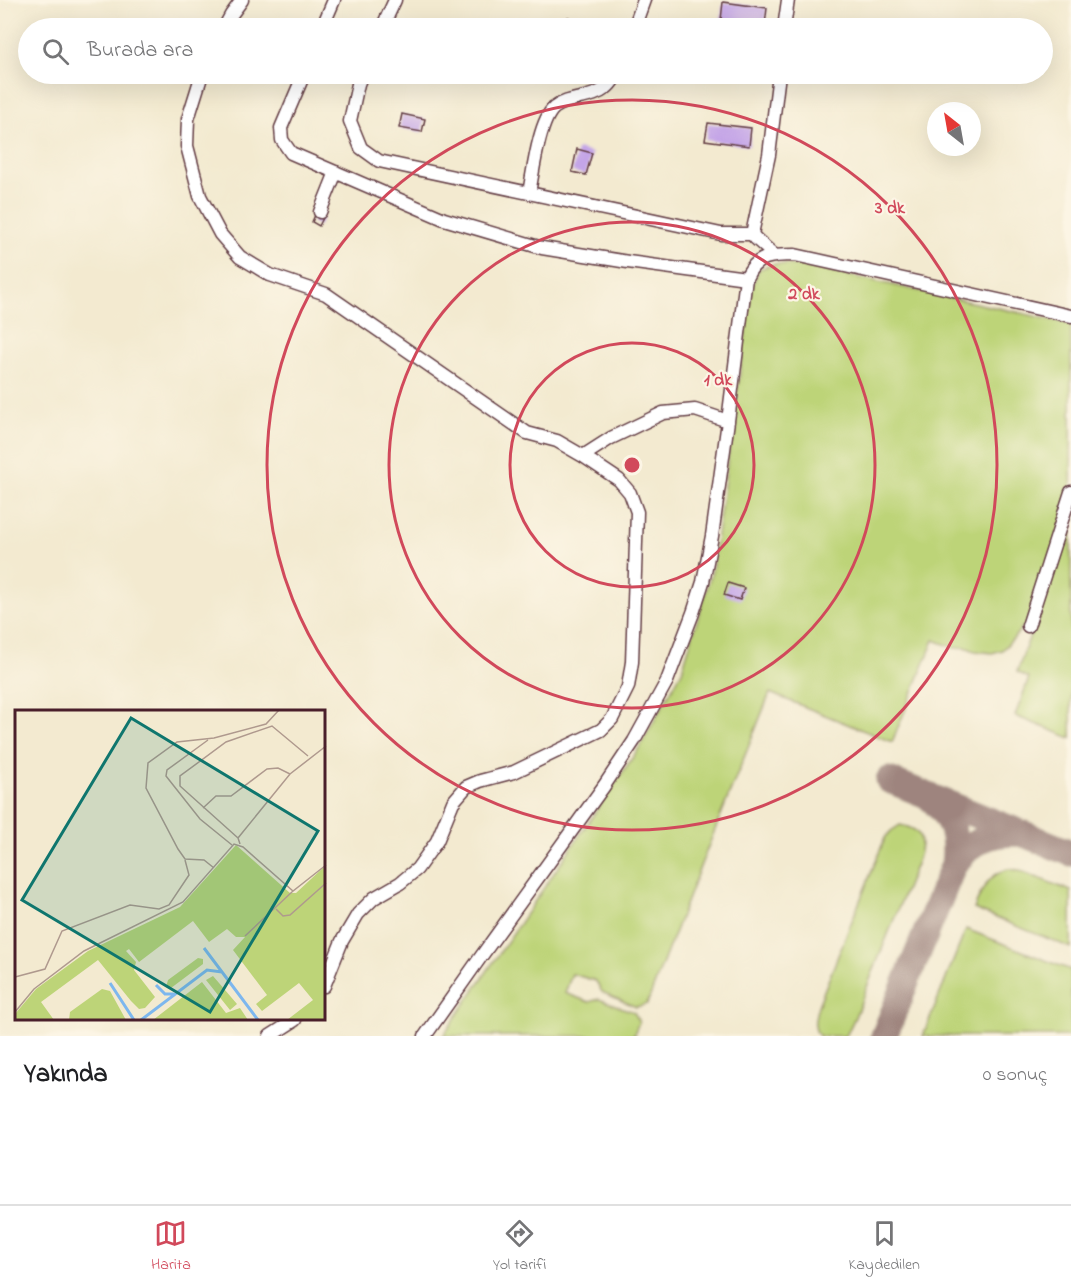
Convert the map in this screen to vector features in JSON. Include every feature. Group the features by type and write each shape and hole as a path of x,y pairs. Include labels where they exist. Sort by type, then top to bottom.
{"lane":[{"path":"229,18 242,0"},
{"path":"326,18 334,0"},
{"path":"386,18 394,0"},
{"path":"638,18 644,0"},
{"path":"785,18 788,0"},
{"path":"199,84 188,118 188,146 200,196 220,234 240,257 270,275 326,294 527,433 558,441 583,456 619,480 630,493 637,512 632,662 628,687 612,719 601,730 514,772 480,781 466,788 453,802 437,841 417,869 400,883 374,898 358,914 342,941 326,981"},
{"path":"300,84 280,128 282,140 291,153 444,219 542,248 746,278"},
{"path":"358,84 350,121 361,148 380,161 721,234 752,234"},
{"path":"529,193 543,124 553,109 568,100 596,95 610,84"},
{"path":"752,234 769,155 778,84"},
{"path":"320,212 336,172"},
{"path":"752,234 774,255"},
{"path":"425,1036 604,786 634,741 667,681 703,582 712,536 746,278 749,270 758,261 774,255 795,255 1071,316"},
{"path":"583,456 611,438 663,413 695,410 728,421"},
{"path":"1028,626 1071,492"},
{"path":"270,1036 293,1021"}],"green space":[{"path":"774,264 801,265 1071,324 1071,738 1015,716 1029,678 1017,672 1032,630 1022,627 1002,650 992,653 965,647 955,648 934,640 892,742 770,693 647,1004 636,1007 602,992 596,981 572,974 565,993 589,1002 599,999 634,1012 639,1022 634,1034 636,1036 443,1036 639,748 682,671 712,571 752,287 759,269"},
{"path":"900,825 913,829 920,836 921,846 918,859 847,1034 819,1036 815,1025 818,1006 885,838"},
{"path":"1008,869 1018,870 1071,891 1071,948 974,909 982,890 990,880"},
{"path":"966,929 1071,970 1071,1036 923,1036"}],"building":[{"path":"723,2 767,8 766,18 721,18"},
{"path":"402,114 425,119 422,132 399,128"},
{"path":"708,123 751,128 749,146 705,140"},
{"path":"577,149 592,153 586,175 572,172"},
{"path":"315,215 323,218 319,226 312,222"},
{"path":"728,583 744,588 740,600 724,595"}],"taxiway":[{"path":"889,780 1071,853"},
{"path":"884,1036 954,864 955,843 951,826 942,810 928,796"},
{"path":"954,864 961,855 982,839 999,834 1020,833"}]}
